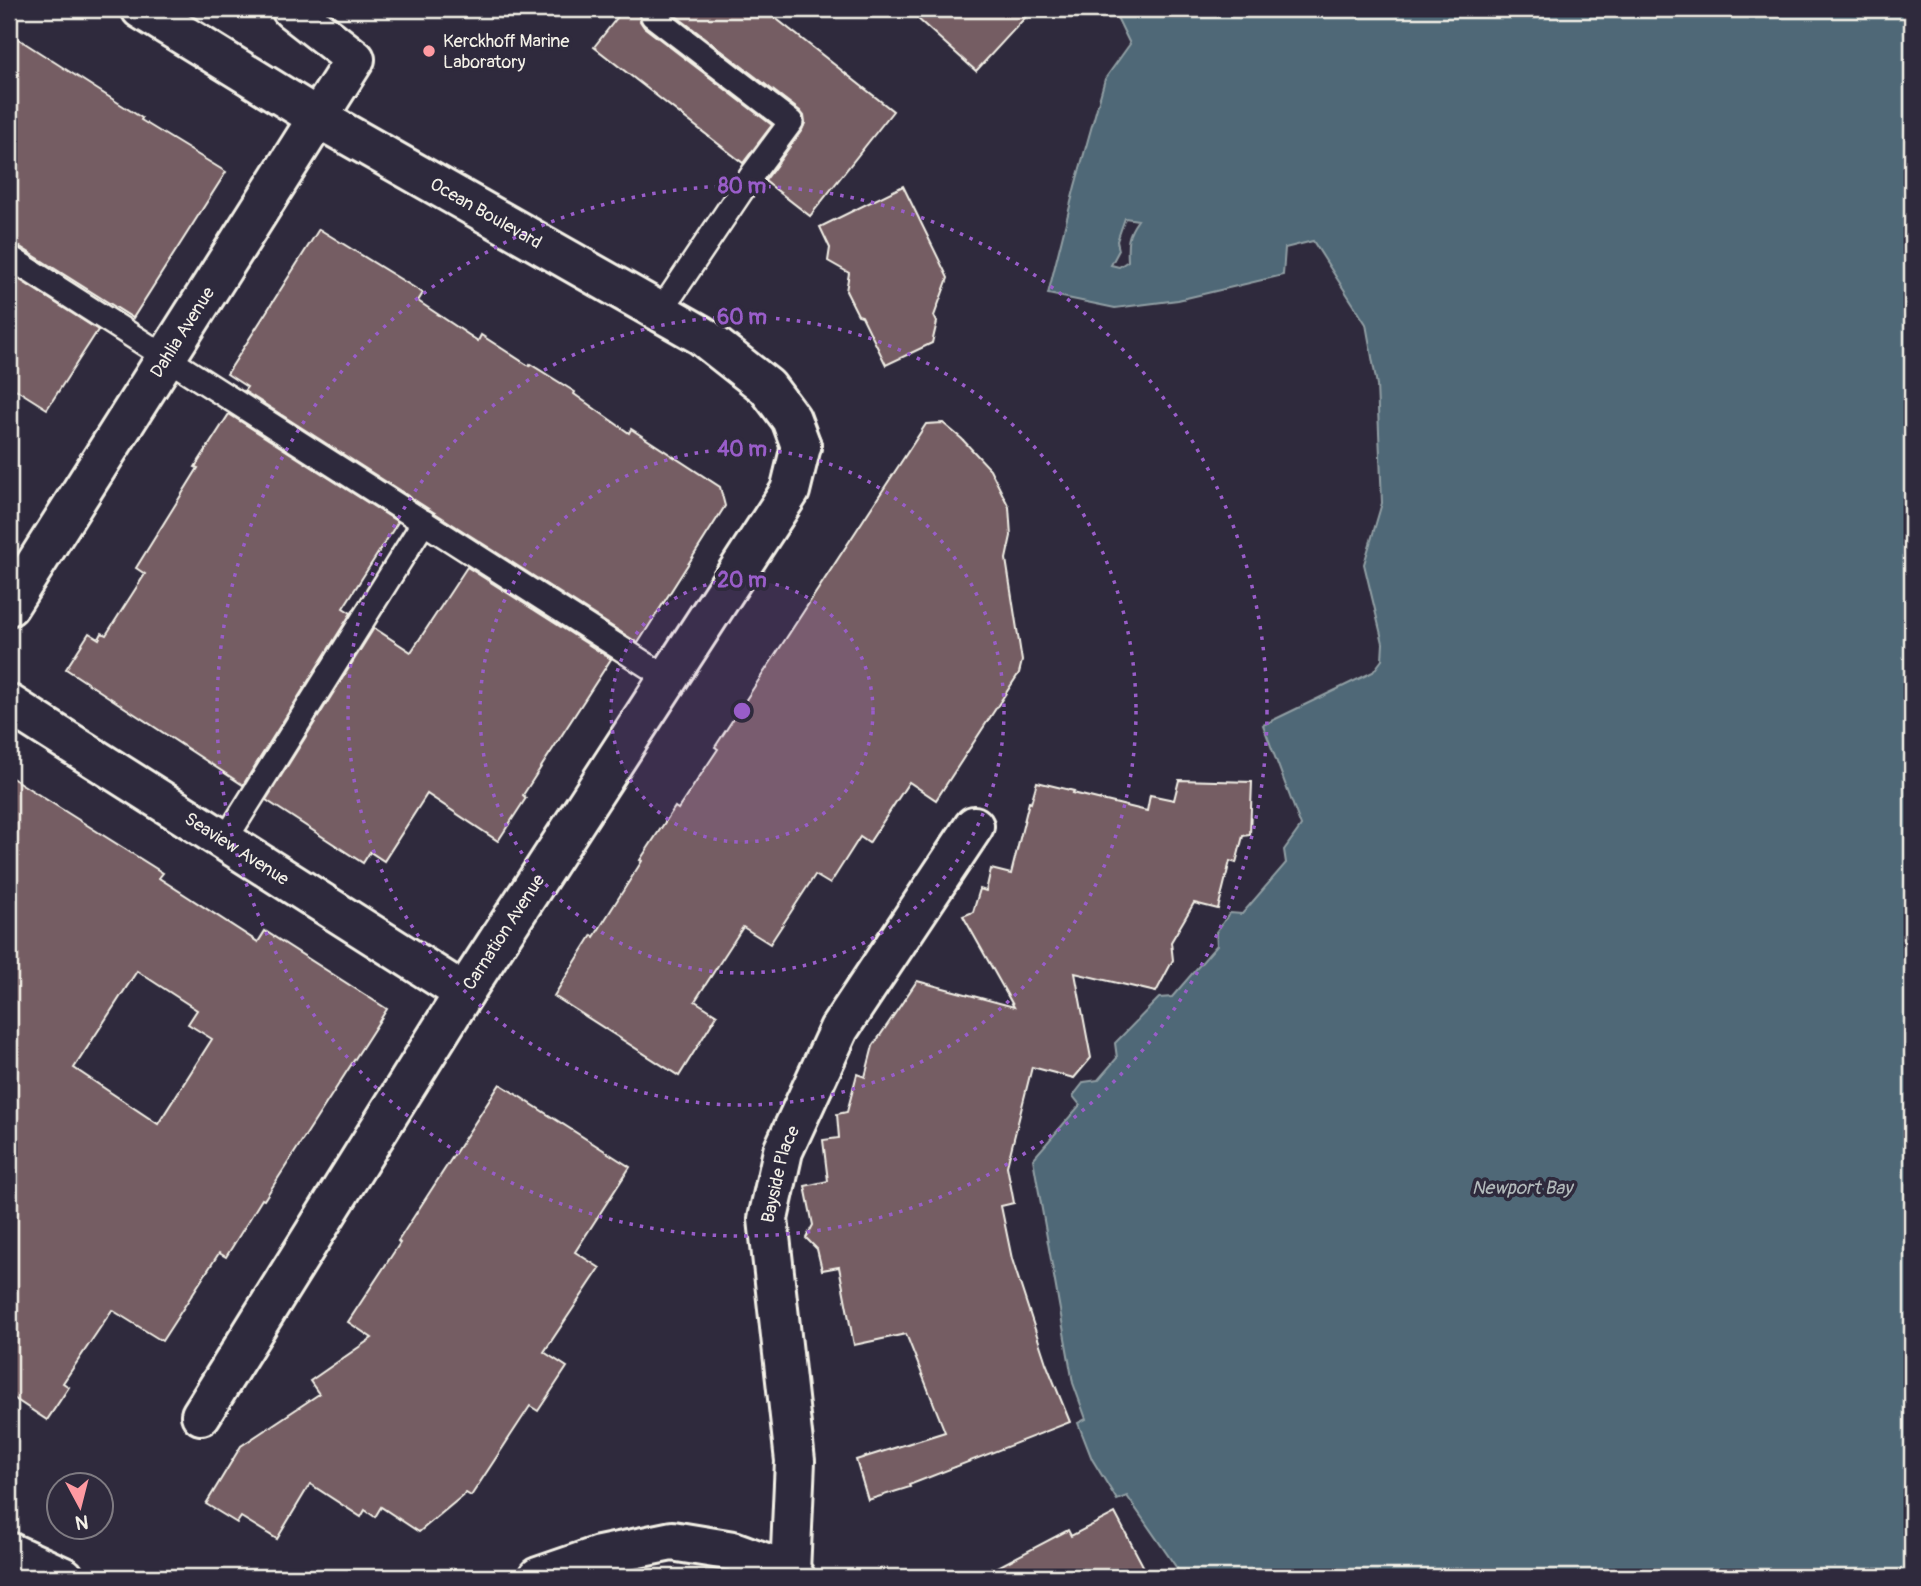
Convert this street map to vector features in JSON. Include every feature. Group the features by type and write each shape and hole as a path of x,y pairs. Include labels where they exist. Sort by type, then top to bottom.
{"street":[{"name":"Ocean Boulevard","path":"141,9 318,118 701,335 767,387 791,419 801,446"},
{"name":"Dahlia Avenue","path":"9,606 355,59 291,9"},
{"name":"Carnation Avenue","path":"201,1415 464,993 790,491 801,446"},
{"name":"Seaview Avenue","path":"9,704 464,993"},
{"name":"Bayside Place","path":"792,1575 795,1461 768,1219 783,1151 839,1029 974,826"},
{"path":"538,1577 598,1556 672,1541 733,1551 792,1575"},
{"path":"9,1552 64,1577"}],"lane":[{"path":"653,16 791,122 660,312"},
{"path":"9,257 667,678"},
{"path":"225,840 424,522"}],"water":[{"name":"Newport Bay","path":"1113,9 1912,9 1912,1577 1183,1577 1127,1496 1117,1500 1092,1459 1078,1423 1086,1419 1073,1383 1033,1159 1080,1105 1073,1096 1084,1082 1098,1080 1117,1058 1115,1043 1159,998 1172,997 1217,945 1216,932 1230,913 1242,914 1286,863 1284,850 1301,826 1263,725 1373,672 1382,660 1383,643 1364,564 1382,503 1377,385 1366,324 1313,241 1285,248 1283,275 1178,300 1115,308 1048,294 1105,79 1130,44","holes":["1125,218 1138,220 1128,239 1128,261 1119,267 1111,265 1119,250 1117,241"]}],"building":[{"path":"624,9 641,9 640,21 644,27 772,125 743,163 594,47"},
{"path":"667,9 764,9 893,111 810,216 765,181 802,130 804,116"},
{"path":"907,9 1033,9 976,71"},
{"path":"9,33 226,172 133,318 17,245 9,243"},
{"path":"903,186 948,278 934,316 937,322 932,343 886,365 862,316 858,315 846,291 849,273 828,261 830,248 820,227"},
{"path":"319,229 423,293 418,301 478,341 481,335 529,366 530,364 575,392 574,394 629,433 631,429 720,487 725,506 638,643 244,391 247,387 227,374"},
{"path":"9,273 98,330 47,409 9,385"},
{"path":"229,414 398,522 343,608 351,613 243,785 66,669 89,633 99,639 102,633 106,635 145,574 136,568"},
{"path":"943,423 990,469 1009,507 1011,536 1006,559 1022,661 1019,673 936,800 909,782 869,843 860,837 830,884 815,875 770,944 743,927 695,1001 717,1015 679,1076 554,996 675,807 678,809 718,749 715,747 926,424"},
{"path":"467,567 611,659 523,795 526,798 498,841 427,794 384,861 370,852 363,863 266,800 374,628 411,652"},
{"path":"9,776 163,873 159,878 258,942 265,931 387,1009 226,1257 219,1253 162,1341 112,1310 63,1383 69,1387 47,1420 9,1395","holes":["137,971 197,1010 188,1024 212,1039 158,1124 74,1068"]},
{"path":"1179,780 1252,782 1250,835 1243,836 1236,863 1230,861 1218,909 1194,903 1171,942 1173,960 1156,992 1075,973 1091,1058 1074,1078 1032,1067 1007,1166 1014,1203 1001,1206 1012,1259 1046,1363 1070,1422 909,1485 910,1487 868,1500 856,1460 945,1432 906,1334 854,1345 839,1267 822,1270 817,1249 806,1238 813,1225 805,1186 828,1181 823,1140 839,1138 837,1114 847,1112 857,1074 865,1077 873,1046 917,981 1014,1007 963,916 973,912 980,889 986,891 991,869 1011,874 1029,802 1031,803 1037,782 1147,811 1150,795 1174,800"},
{"path":"500,1084 630,1167 575,1252 600,1268 544,1352 567,1367 538,1411 530,1406 471,1496 466,1493 419,1532 381,1507 375,1517 365,1510 361,1517 310,1484 277,1539 241,1517 237,1523 206,1504 241,1446 319,1394 310,1381 372,1338 348,1322"},
{"path":"1115,1513 1149,1577 979,1577 1068,1530 1071,1536"}],"place":[{"name":"Kerckhoff Marine Laboratory","path":"429,51"}]}
